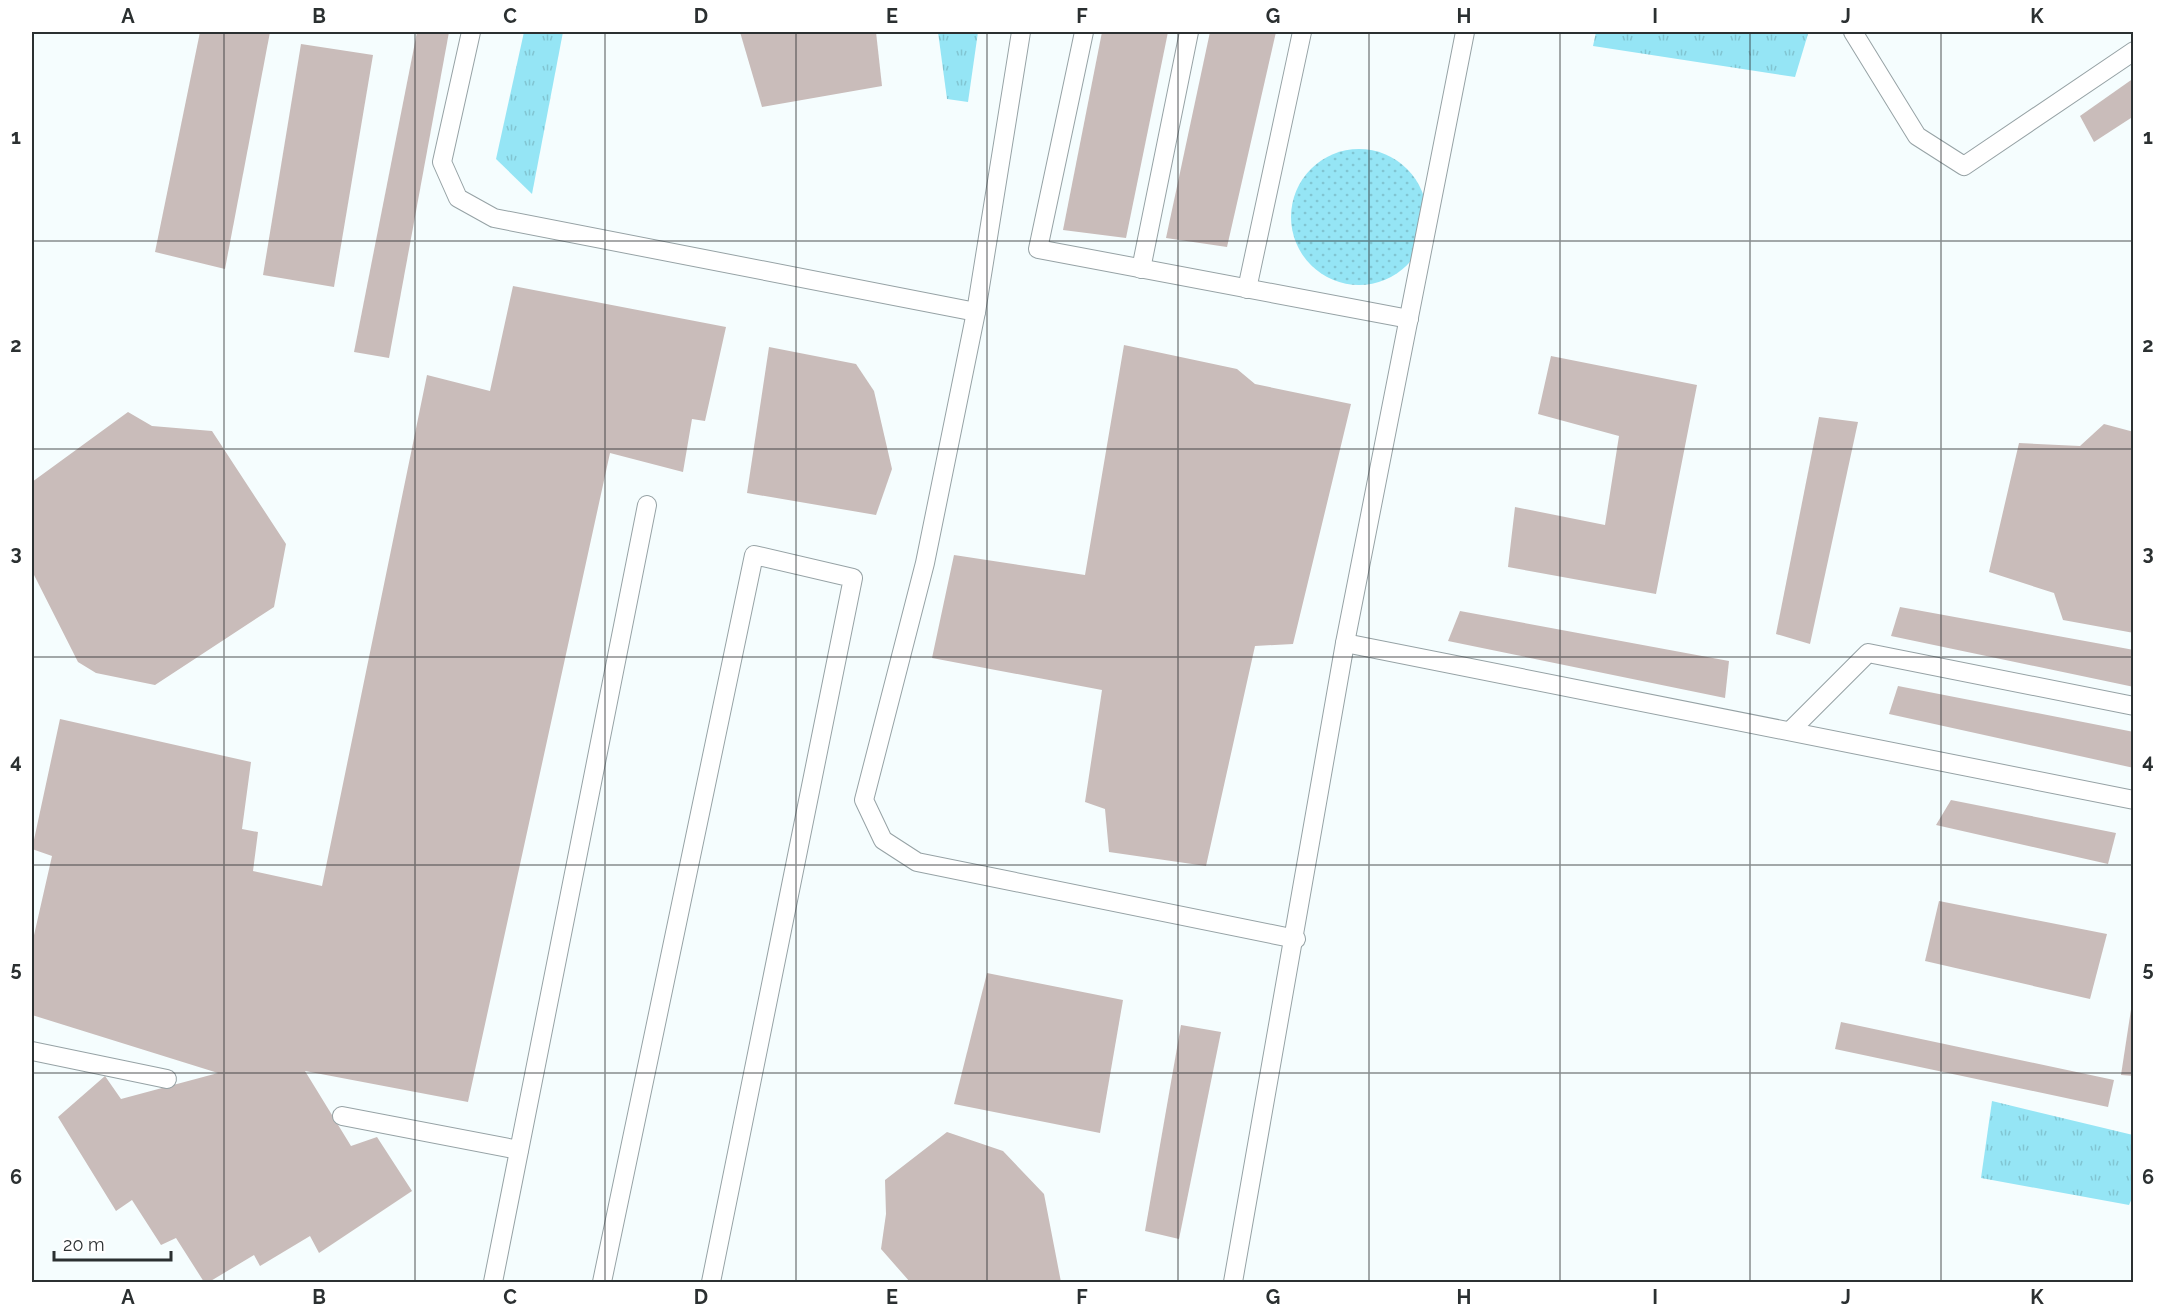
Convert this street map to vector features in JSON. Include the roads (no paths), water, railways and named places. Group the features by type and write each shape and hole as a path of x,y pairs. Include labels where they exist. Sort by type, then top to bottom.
{"lane":[{"path":"471,32 442,162 458,198 494,218 976,312"},
{"path":"1021,32 976,312 925,563 864,800 883,840 917,862 1296,939"},
{"path":"1084,32 1038,249 1409,319"},
{"path":"1142,269 1189,32"},
{"path":"1247,289 1302,32"},
{"path":"1233,1282 1296,939 1345,643 1465,32"},
{"path":"1853,32 1917,136 1964,166 2133,51"},
{"path":"493,1282 646,505"},
{"path":"602,1282 754,555 853,578 711,1282"},
{"path":"1345,643 2133,800"},
{"path":"1790,731 1868,653 2133,706"},
{"path":"32,1051 167,1079"},
{"path":"342,1116 519,1150"}]}
